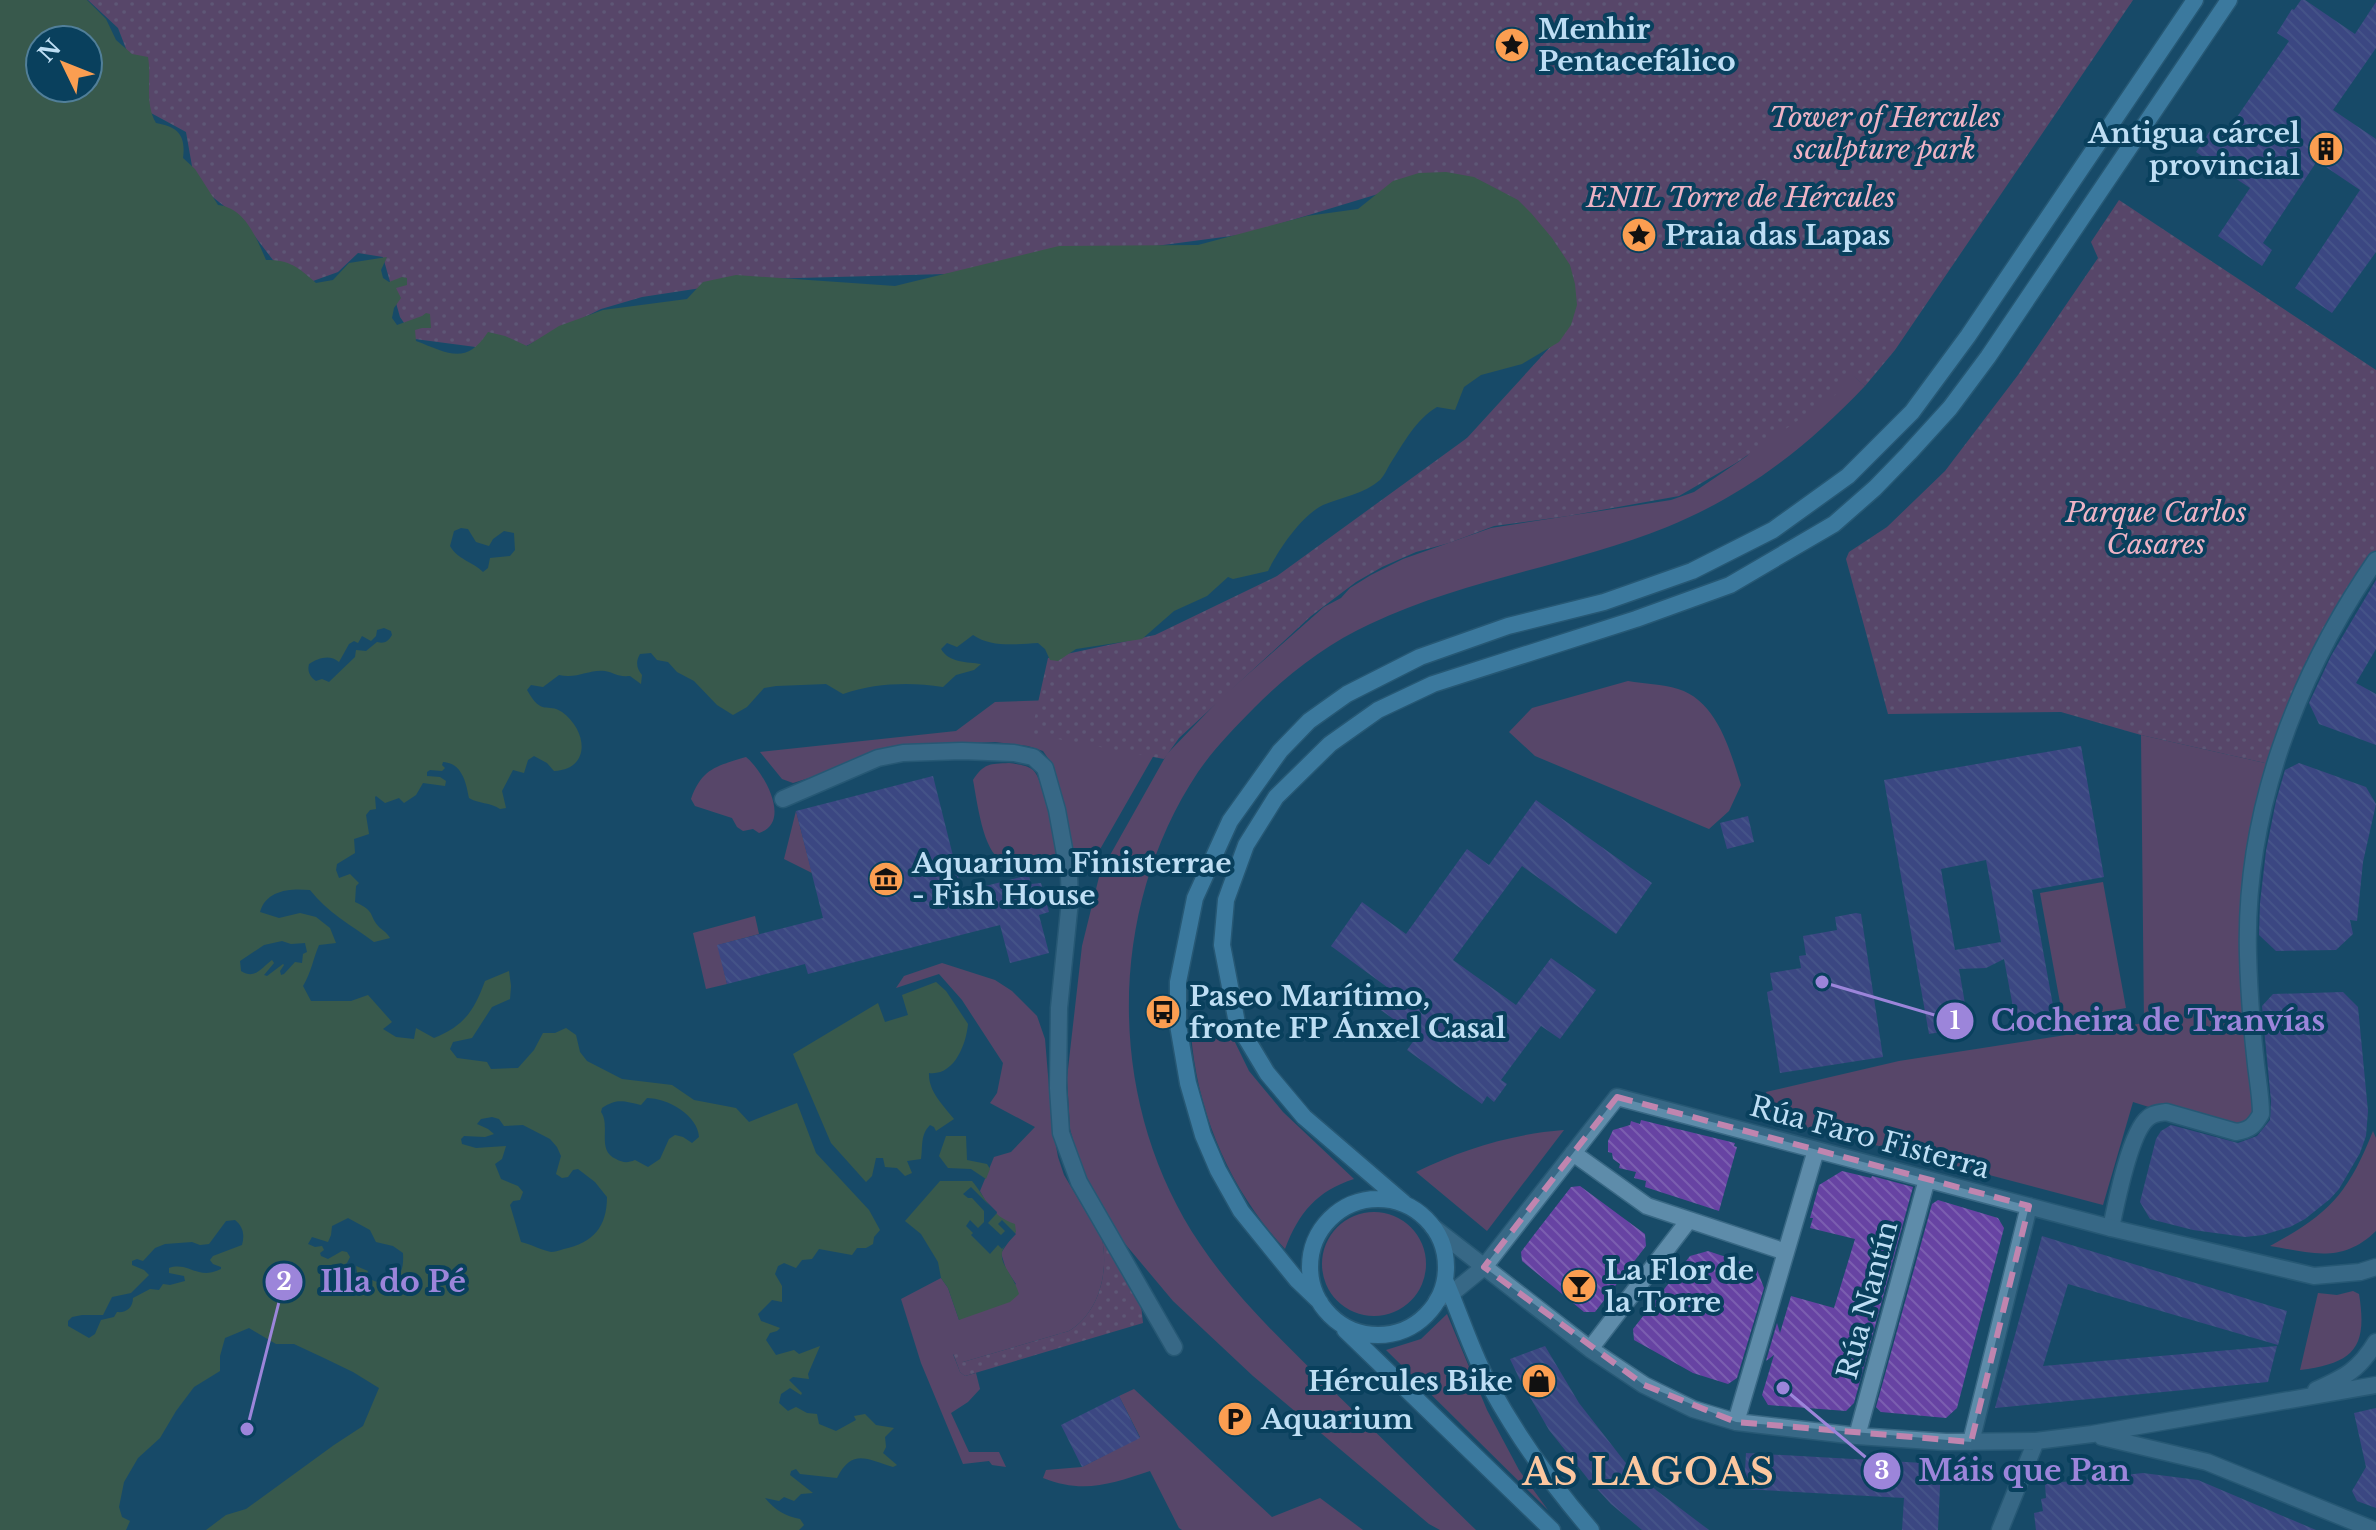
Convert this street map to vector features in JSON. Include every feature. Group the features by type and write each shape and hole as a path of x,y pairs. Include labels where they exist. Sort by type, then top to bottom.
{"main road":[{"path":"1552,1530 1333,1318 1297,1280 1241,1211 1203,1135 1188,1083 1178,1025 1178,982 1195,898 1230,821 1280,751 1309,721 1347,694 1420,657 1508,626 1604,602 1692,571 1773,530 1848,476 1912,412 1968,336 2195,0"},
{"path":"1591,1530 1543,1472 1490,1387 1444,1291 1446,1262 1443,1244 1433,1227 1304,1117 1267,1073 1237,1023 1222,945 1226,900 1246,845 1276,797 1330,744 1378,710 1433,684 1636,619 1730,585 1834,524 1875,488 1950,408 1988,357 2229,0"},
{"path":"1320,1302 1311,1283 1310,1261 1315,1241 1326,1222 1342,1208 1362,1200 1384,1199 1404,1203"},
{"path":"1333,1318 1350,1329 1369,1334 1389,1334 1409,1327 1425,1316 1444,1291"}],"street":[{"path":"2111,1228 2132,1149 2148,1118 2166,1112 2236,1132 2247,1131 2261,1114 2248,956 2252,865 2260,822 2274,765 2301,694 2346,606 2376,560"},
{"path":"783,799 878,758 903,753 1014,753 1033,757 1045,768 1057,810 1069,876 1069,925 1057,1048 1061,1133 1079,1182 1174,1347"},
{"name":"Rúa Faro Fisterra","path":"1444,1291 1484,1267 1617,1097 2111,1228 2314,1276 2360,1272 2376,1267"},
{"path":"1736,1422 1816,1150"},
{"path":"1573,1153 1647,1206 1786,1252"},
{"name":"Rúa Nantín","path":"1857,1436 1927,1179"},
{"path":"1971,1442 2029,1206"},
{"path":"1590,1349 1689,1220"},
{"path":"1433,1227 1590,1349 1644,1385 1693,1409 1736,1422 1857,1436 1971,1442 2036,1441 2376,1385"},
{"path":"2293,1401 2355,1370 2376,1342"},
{"path":"2092,1434 2207,1462 2374,1530"},
{"path":"2000,1530 2036,1441"}],"highlighted area":[{"path":"1617,1097 2029,1206 1971,1442 1736,1422 1644,1385 1484,1267"}],"green space":[{"name":"ENIL Torre de Hércules","path":"88,0 2133,0 1895,350 1865,386 1852,375 1835,395 1736,463 1679,496 1494,526 1382,567 1356,582 1311,616 1179,738 1164,759 1031,734 1048,658 1155,635 1277,576 1467,438 1551,346 1411,184 1246,234 945,274 760,279 642,297 601,309 514,352 415,339 400,317 383,257 358,253 338,272 313,281 286,277 243,221 195,183 186,132 151,113 118,28"},
{"name":"Parque Carlos Casares","path":"2119,200 2376,370 2376,560 2352,595 2274,765 2141,735 2061,712 1888,714 1846,559 1849,552 1887,527 1945,471 2018,375 2098,258 2091,242"},
{"path":"1826,351 1865,386 1798,449 1723,500 1630,541 1443,595 1406,609 1338,641 1294,672 1239,723 1198,772 1168,827 1146,885 1133,946 1129,1008 1134,1070 1147,1131 1169,1190 1200,1244 1243,1299 1291,1350 1476,1530 1440,1530 1253,1376 1173,1301 1121,1239 1097,1199 1079,1161 1070,1129 1067,1078 1082,946 1100,873 1167,754 1221,698 1324,607 1341,598 1350,588 1403,559 1491,528 1671,500 1694,492 1747,456"},
{"path":"1481,434 1391,537 1158,748 1087,872 1078,874 1054,767 1043,751 995,742 911,746 793,783 782,779 760,752 956,731 995,702 1054,700 1143,686 1459,448 1467,438"},
{"path":"1628,681 1672,687 1691,695 1703,704 1720,728 1741,785 1729,811 1709,829 1535,756 1509,732 1532,708"},
{"path":"2141,735 2274,765 2252,865 2255,1125 2222,1130 2133,1102 2103,1205 1772,1118 1766,1092 1899,1061 2144,1023"},
{"path":"746,757 760,773 772,796 774,818 769,827 759,833 753,829 743,831 732,818 695,806 691,799 706,774"},
{"path":"1009,763 1028,767 1037,776 1045,797 1058,856 1016,863 1002,860 990,847 973,780 988,766"},
{"path":"796,811 812,873 784,859"},
{"path":"2103,882 2126,1008 2063,1019 2040,893"},
{"path":"755,916 759,934 718,945 727,984 706,989 693,933"},
{"path":"942,963 995,980 1012,991 1037,1016 1045,1039 1058,1157 1064,1175 1102,1239 1104,1252 1103,1278 1094,1303 1088,1314 1069,1331 963,1362 953,1354 960,1372 965,1376 976,1373 980,1389 951,1413 969,1452 999,1452 1006,1467 992,1465 989,1461 963,1464 921,1363 901,1299 941,1278 948,1288 959,1320 1016,1284 1006,1269 1001,1253 1016,1231 996,1214 980,1191 994,1157 1011,1152 1035,1127 990,1103 997,1093 1003,1063 962,1000 939,974 896,988 904,976"},
{"path":"1229,1030 1249,1071 1283,1112 1354,1179 1330,1190 1311,1205 1296,1224 1285,1249 1265,1226 1233,1176 1200,1092 1191,1033"},
{"path":"1564,1130 1487,1231 1416,1172 1488,1144"},
{"path":"2373,1131 2376,1138 2376,1231 2351,1248 2326,1254 2270,1246 2307,1223 2334,1200 2355,1171"},
{"path":"1374,1212 1394,1216 1411,1227 1422,1244 1426,1264 1422,1284 1411,1301 1394,1312 1374,1316 1354,1312 1337,1301 1326,1284 1322,1264 1326,1244 1337,1227 1354,1216"},
{"path":"1102,1239 1141,1305 1143,1323 965,1376 960,1372 953,1353 959,1351 963,1362 1069,1331 1079,1323 1094,1303 1103,1278"},
{"path":"2353,1291 2359,1294 2361,1328 2353,1350 2333,1363 2300,1370 2318,1293 2337,1295"},
{"path":"1447,1314 1487,1410 1519,1470 1548,1510 1386,1350 1421,1339"},
{"path":"1134,1389 1272,1517 1320,1498 1363,1530 1182,1530 1150,1471 1110,1483 1084,1486 1043,1478 1046,1470 1082,1467 1140,1437 1119,1396"}],"shaded area":[{"path":"0,0 87,0 106,19 116,40 132,54 148,57 149,99 156,123 179,133 183,158 195,169 218,205 227,207 242,218 254,233 266,260 293,266 316,283 333,280 349,263 387,257 381,270 383,278 389,282 407,278 407,285 396,288 401,298 392,318 397,325 430,314 431,328 415,330 416,341 456,354 472,349 488,332 527,346 559,326 603,310 687,299 703,282 736,275 895,286 1059,246 1198,245 1307,216 1358,209 1393,181 1419,173 1446,172 1474,177 1518,200 1531,213 1570,265 1575,284 1577,305 1571,325 1559,342 1522,364 1481,375 1464,387 1455,410 1437,407 1429,412 1410,432 1380,480 1360,492 1315,510 1291,534 1268,571 1233,579 1228,577 1207,596 1174,611 1142,639 1076,649 1058,661 1050,660 1038,643 996,644 973,635 957,647 947,643 941,649 944,654 959,661 981,664 974,670 956,675 943,687 893,684 843,694 826,684 776,686 764,688 747,707 733,715 717,705 694,681 677,672 668,662 657,660 651,653 640,654 638,660 641,684 630,676 605,671 559,675 543,687 531,685 527,690 541,706 562,712 577,729 582,748 580,756 566,769 554,771 534,756 528,760 524,773 513,770 502,791 506,808 500,809 469,798 459,770 443,762 445,768 442,771 430,770 427,776 440,777 446,781 445,786 423,783 416,795 404,803 399,798 385,803 375,797 376,809 366,815 369,834 354,839 355,853 337,864 336,870 339,878 350,874 359,883 355,902 369,911 376,924 390,938 374,942 332,912 310,890 280,892 263,905 260,912 279,918 300,913 316,917 330,928 336,943 319,945 303,986 311,1001 351,1001 368,995 392,1022 383,1029 396,1037 414,1039 416,1028 434,1038 453,1028 472,1009 485,981 509,971 510,999 492,1007 472,1038 453,1042 450,1049 457,1058 487,1062 491,1069 518,1068 534,1050 543,1033 555,1033 566,1028 576,1035 580,1052 587,1061 622,1079 672,1085 694,1100 736,1108 749,1122 797,1103 816,1153 869,1210 880,1230 873,1244 857,1248 852,1255 819,1249 812,1259 802,1260 796,1268 784,1263 778,1266 775,1274 782,1286 782,1302 772,1300 758,1314 761,1321 780,1328 770,1333 766,1340 776,1355 794,1350 799,1354 820,1346 808,1374 809,1379 793,1377 789,1380 801,1395 790,1388 781,1394 779,1403 788,1411 796,1407 817,1414 819,1424 836,1431 856,1420 854,1416 865,1414 876,1425 894,1428 885,1437 883,1453 897,1465 893,1467 868,1459 854,1459 848,1462 837,1478 800,1474 796,1469 791,1471 790,1475 813,1493 801,1494 794,1501 784,1497 779,1501 765,1498 781,1512 800,1519 804,1525 799,1530 206,1530 226,1515 246,1509 363,1426 379,1388 294,1344 276,1344 249,1328 225,1338 220,1371 194,1387 160,1438 138,1458 124,1482 119,1507 122,1517 130,1521 126,1530 0,1530","holes":["468,529 476,542 489,546 504,531 514,533 515,550 510,556 490,558 488,568 483,572 450,546 454,531","384,628 392,635 386,642 377,642 366,651 356,650 355,657 329,682 322,679 316,681 311,676 309,664 328,658 339,662 349,644 354,641 358,643 362,636 371,641 377,630","282,941 305,943 307,952 303,954 302,963 295,962 281,975 283,964 264,975 274,963 272,960 258,972 250,974 241,971 240,961 264,945","647,1098 680,1109 693,1122 699,1137 692,1143 675,1135 669,1139 660,1159 648,1167 635,1160 626,1162 616,1159 610,1155 605,1144 602,1108 616,1102 641,1105","481,1119 499,1119 504,1126 523,1125 550,1139 561,1156 556,1174 562,1178 568,1177 578,1169 595,1182 607,1197 601,1225 590,1238 553,1252 521,1242 510,1205 520,1200 523,1192 518,1186 501,1179 495,1164 502,1159 506,1146 476,1148 462,1144 464,1136 494,1134 477,1124","348,1218 370,1230 376,1242 393,1246 403,1253 401,1271 392,1286 374,1281 366,1276 368,1271 356,1266 354,1277 343,1274 339,1267 347,1263 350,1257 347,1252 342,1251 328,1259 321,1256 322,1246 308,1244 312,1237 328,1242 332,1226","235,1220 242,1228 242,1245 213,1256 210,1260 221,1269 206,1273 182,1267 169,1268 169,1273 184,1276 185,1281 163,1284 159,1290 150,1289 133,1298 128,1309 101,1320 95,1334 89,1338 68,1326 72,1317 103,1315 112,1297 131,1293 149,1275 132,1265 132,1261 143,1261 155,1248 165,1244 209,1244 226,1221"]},
{"path":"936,982 946,991 968,1024 957,1058 945,1070 929,1073 934,1092 954,1119 936,1131 930,1125 923,1137 921,1159 907,1161 912,1173 905,1176 897,1168 885,1167 883,1158 876,1158 872,1176 866,1182 831,1143 793,1054 878,1003 885,1022 908,1015 902,995"},
{"path":"946,1136 966,1136 967,1160 987,1164 990,1169 986,1179 971,1169 948,1168 939,1156"},
{"path":"940,1181 972,1181 994,1211 1015,1224 1016,1232 1007,1241 1002,1256 1019,1294 1010,1302 959,1320 948,1288 941,1278 938,1262 921,1234 905,1221"}],"pier":[{"path":"971,1187 997,1213 988,1223 1001,1235 1005,1231 998,1224 1002,1220 1016,1234 1002,1249 998,1245 990,1254 966,1226 970,1220 978,1228 984,1222 984,1211 972,1198 963,1194"}],"building":[{"name":"Antigua cárcel provincial","path":"2301,0 2355,34 2376,2 2376,48 2333,110 2376,139 2376,252 2332,313 2295,288 2360,190 2317,161 2263,243 2272,250 2262,266 2218,236 2250,188 2196,152 2212,128 2224,136 2289,41 2277,33"},
{"path":"2376,580 2376,649 2356,683 2376,694 2376,745 2319,724 2309,703 2331,656"},
{"path":"2081,746 2104,877 2032,890 2054,1011 2015,1018 2004,959 1986,968 1959,969 1969,1027 1929,1034 1884,780","holes":["1986,860 2001,942 1955,950 1941,869"]},
{"path":"2299,763 2366,787 2376,804 2363,862 2357,921 2350,920 2353,934 2336,950 2276,951 2259,935 2266,851 2276,801 2285,770"},
{"name":"Aquarium Finisterrae - Fish House","path":"933,776 962,892 1029,875 1031,884 1041,883 1049,912 1039,915 1049,953 1010,963 1000,925 808,974 805,964 727,984 717,945 823,918 796,811"},
{"path":"1536,800 1652,883 1616,934 1522,866 1453,960 1516,1005 1551,958 1596,990 1560,1039 1541,1026 1501,1080 1507,1084 1494,1102 1487,1096 1482,1104 1407,1050 1417,1036 1378,1008 1391,990 1331,946 1362,902 1406,934 1467,849 1489,865"},
{"path":"1748,816 1754,842 1727,849 1720,823"},
{"path":"1861,914 1883,1057 1780,1073 1767,992 1773,990 1770,973 1801,968 1799,956 1806,955 1803,936 1837,930 1835,917"},
{"path":"2343,992 2358,1007 2368,1111 2366,1136 2360,1153 2339,1189 2305,1219 2263,1235 2245,1237 2193,1230 2150,1219 2140,1202 2156,1139 2161,1131 2171,1125 2238,1143 2257,1136 2270,1120 2262,1006 2273,994"},
{"path":"1641,1120 1735,1143 1737,1147 1719,1211 1645,1187 1646,1181 1634,1178 1636,1172 1619,1168 1620,1164 1608,1152 1608,1141 1613,1130 1630,1125 1631,1121 1640,1124"},
{"path":"1842,1171 1913,1187 1854,1403 1846,1411 1768,1405 1762,1395 1774,1355 1766,1361 1777,1323 1780,1333 1791,1296 1834,1308 1855,1239 1810,1228 1813,1218 1810,1218 1819,1185"},
{"path":"1580,1186 1645,1234 1646,1246 1595,1312 1584,1312 1522,1261 1521,1252 1533,1236 1571,1187"},
{"path":"1938,1200 1998,1218 2004,1228 1957,1408 1946,1418 1881,1412 1876,1407 1932,1204"},
{"path":"2042,1236 2287,1311 2278,1345 2068,1284 2043,1366 2277,1346 2268,1382 1995,1408"},
{"path":"1708,1251 1756,1267 1764,1288 1737,1378 1728,1384 1693,1373 1634,1340 1633,1329 1690,1256"},
{"path":"1545,1346 1579,1403 1625,1462 1709,1530 1642,1530 1588,1479 1549,1430 1510,1359"},
{"path":"1119,1396 1140,1438 1082,1467 1061,1425"},
{"path":"2376,1408 2376,1508 2357,1501 2352,1491 2366,1467 2354,1413"},
{"path":"1746,1453 1941,1464 1938,1530 1902,1530 1904,1498 1744,1489"},
{"path":"2143,1473 2198,1480 2316,1530 2036,1530 2034,1513 2043,1511 2041,1499 2046,1498 2045,1484"}],"place":[{"name":"Menhir Pentacefálico","path":"1512,45"},
{"name":"Antigua cárcel provincial","path":"2326,149"},
{"name":"Praia das Lapas","path":"1639,235"},
{"name":"Aquarium Finisterrae - Fish House","path":"886,879"},
{"name":"Cocheira de Tranvías","path":"1822,982"},
{"name":"Paseo Marítimo, fronte FP Ánxel Casal","path":"1163,1012"},
{"name":"La Flor de la Torre","path":"1579,1286"},
{"name":"Hércules Bike","path":"1539,1381"},
{"name":"Máis que Pan","path":"1783,1388"},
{"name":"Aquarium","path":"1235,1419"},
{"name":"Illa do Pé","path":"247,1429"}],"district":[{"name":"AS LAGOAS","path":"1649,1472"}],"park label":[{"name":"Tower of Hercules sculpture park","path":"1885,133"}]}
